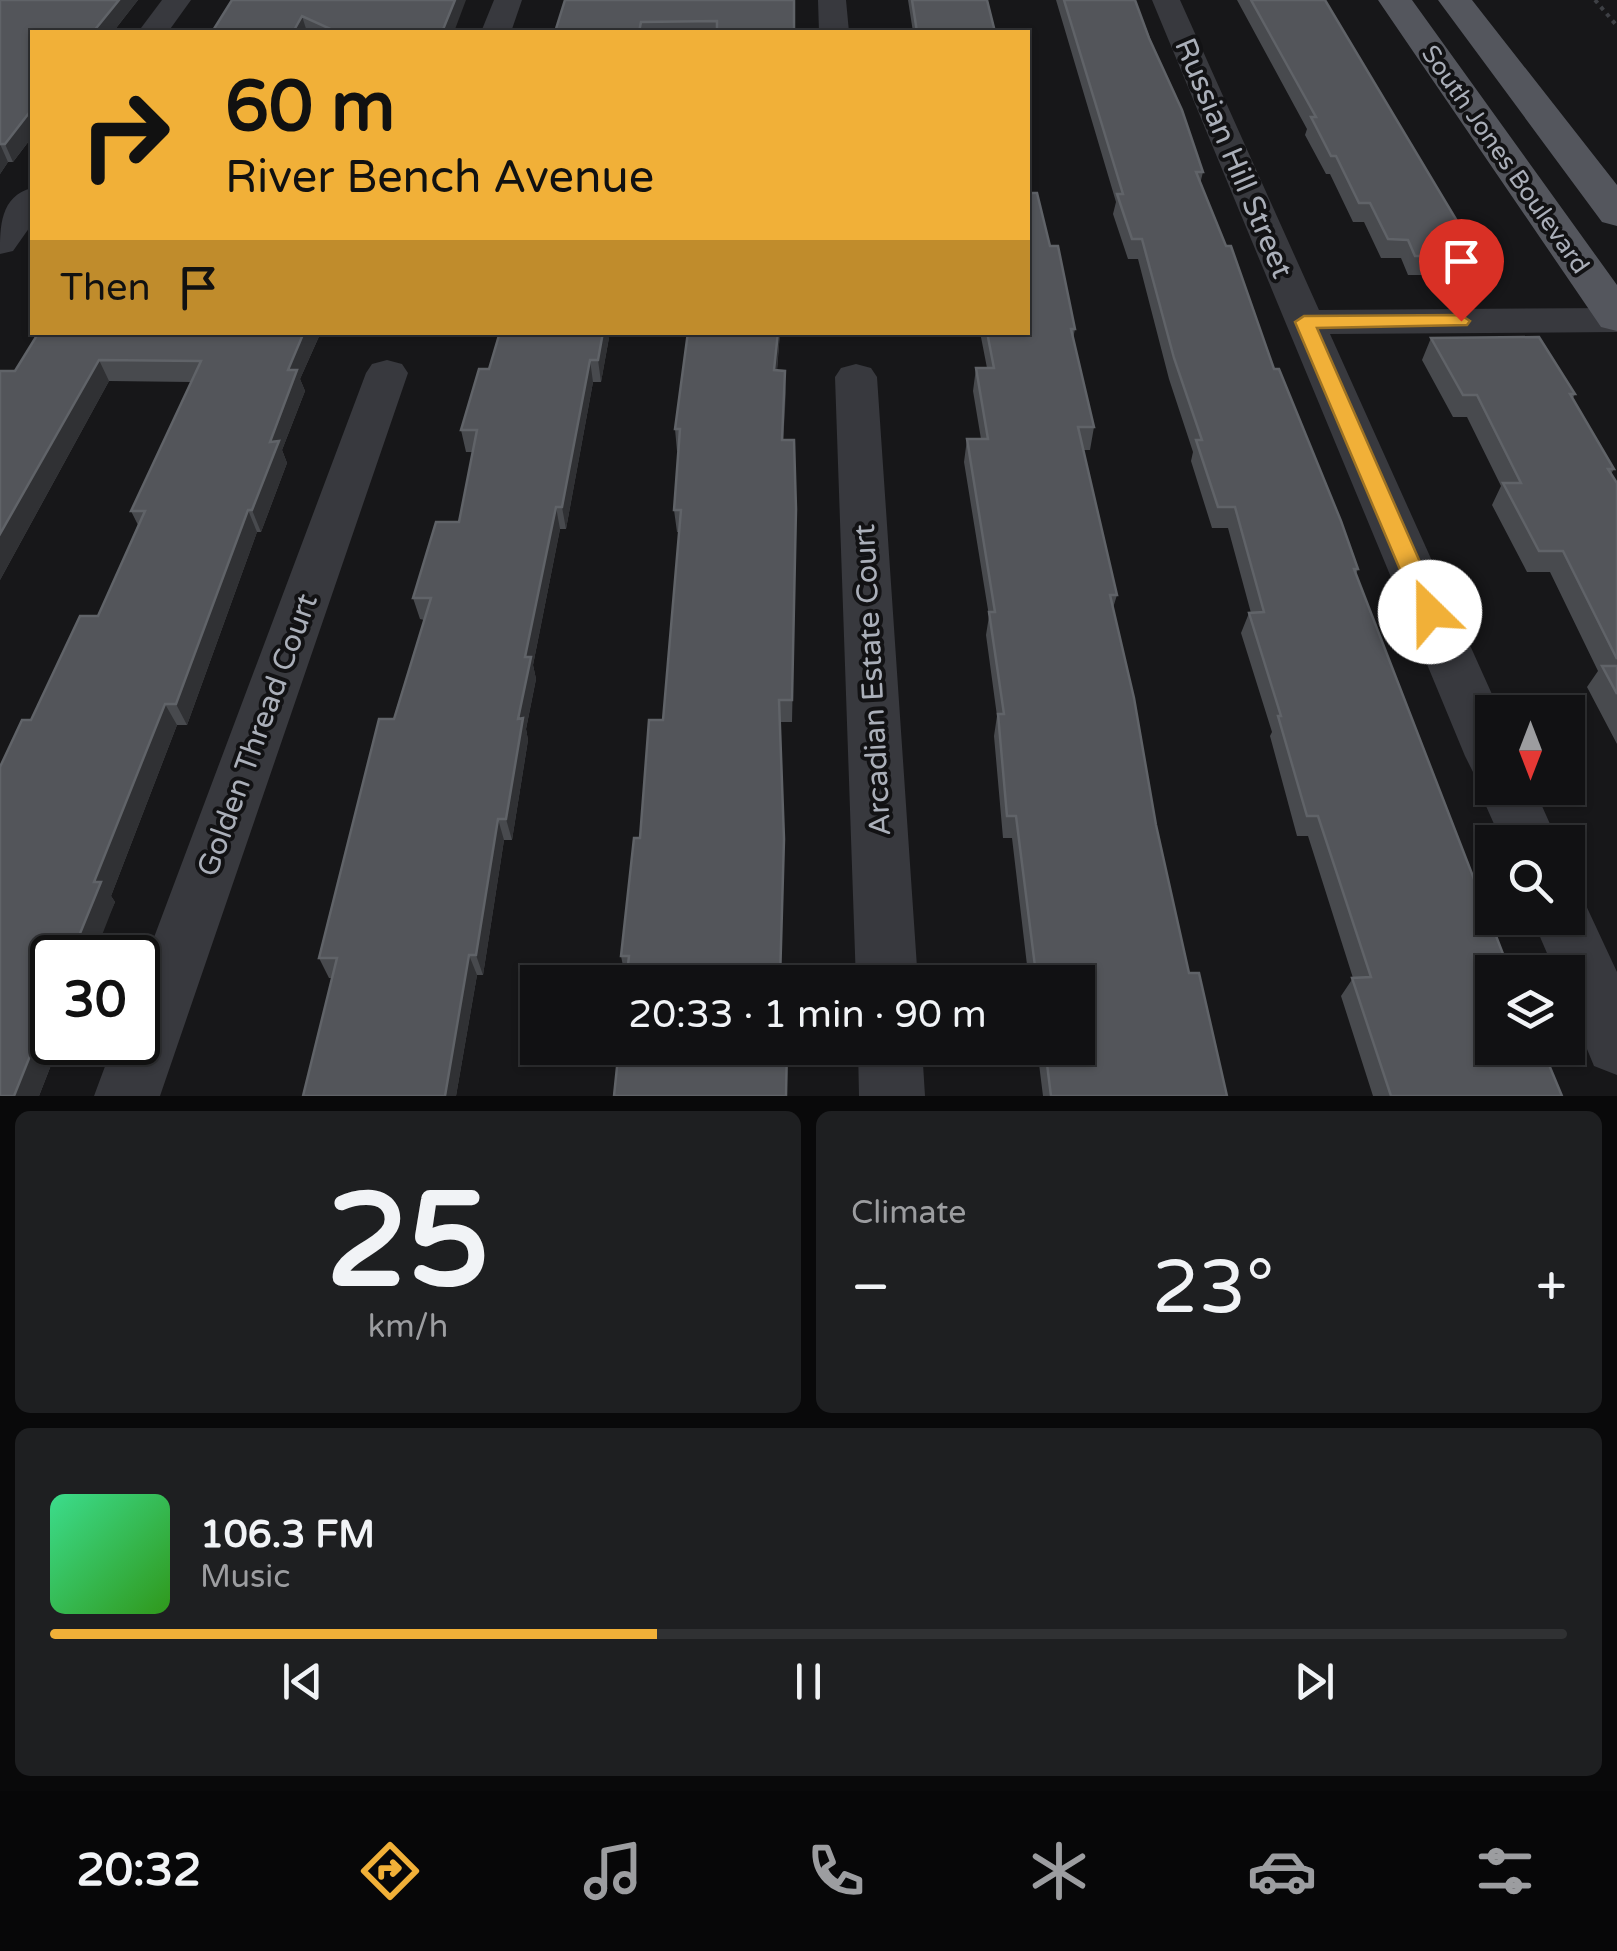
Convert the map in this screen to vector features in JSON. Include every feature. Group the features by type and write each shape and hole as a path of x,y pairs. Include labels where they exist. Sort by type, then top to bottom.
{"main road":[{"name":"South Jones Boulevard","path":"1394,0 1617,318"},
{"name":"South Jones Boulevard","path":"1455,0 1617,213"}],"street":[{"path":"154,30 177,0"},
{"path":"497,30 508,0"},
{"path":"832,0 834,30"},
{"name":"Russian Hill Street","path":"1166,0 1475,717"},
{"path":"0,244 30,202"},
{"path":"1304,322 1617,318"},
{"name":"Golden Thread Court","path":"127,1096 388,373"},
{"name":"Arcadian Estate Court","path":"856,377 886,965"},
{"path":"1569,935 1617,1044"},
{"path":"891,1065 892,1096"}],"path":[{"path":"1595,0 1617,26"}],"building":[{"path":"0,0 119,0 95,30 30,30 30,112 5,144 0,144"},
{"path":"232,0 455,0 443,30 333,30 302,16 294,30 213,30"},
{"path":"565,0 794,0 794,30 717,30 717,21 641,22 639,30 556,30"},
{"path":"912,0 987,0 994,30 917,30"},
{"path":"1064,0 1135,0 1182,110 1203,172 1196,172 1226,246 1231,246 1274,369 1279,369 1341,521 1358,569 1354,569 1475,882 1475,935 1496,935 1503,955 1475,955 1475,1065 1549,1065 1562,1096 1391,1096 1352,978 1371,977 1318,816 1307,816 1249,613 1264,612 1235,507 1218,507 1142,239 1132,239 1117,194 1123,194"},
{"path":"1251,0 1325,0 1463,231 1453,231 1467,256 1415,256 1408,240 1388,239 1370,203 1359,203 1336,156 1331,156 1311,117 1316,117"},
{"path":"1030,188 1031,193 1037,193 1050,246 1058,246 1075,329 1071,329 1094,427 1078,427 1117,595 1110,595 1189,973 1199,973 1227,1096 1051,1096 1047,1065 1095,1065 1095,965 1035,965 1016,816 1007,816 998,714 1004,714 989,612 995,612 967,439 988,439 976,368 994,368 988,335 1030,335"},
{"path":"37,335 303,335 288,370 297,370 270,442 279,441 252,510 248,510 176,704 165,704 94,882 101,882 79,935 30,935 30,1056 14,1096 0,1096 0,767 22,720 31,720 80,616 98,616 145,511 131,511 201,361 99,360 0,534 0,371 15,371"},
{"path":"499,335 602,335 598,360 590,360 562,507 556,507 525,657 531,657 518,719 523,718 506,819 498,819 476,955 469,955 445,1096 303,1096 337,958 319,958 379,719 394,719 431,598 413,598 436,522 459,522 477,430 461,430 479,369 489,369"},
{"path":"688,335 778,335 774,370 785,371 782,440 794,440 796,509 792,700 779,700 784,839 780,965 628,965 629,956 621,956 634,838 640,838 649,720 663,720 681,510 674,510 680,429 675,429"},
{"path":"1539,337 1575,394 1570,394 1614,469 1608,469 1617,483 1617,659 1563,551 1539,551 1503,483 1521,483 1477,395 1463,395 1431,338"},
{"path":"1602,666 1617,666 1617,694"},
{"path":"617,1065 787,1065 786,1096 614,1096"}],"route":[{"path":"1430,612 1304,322 1461,321"}]}
